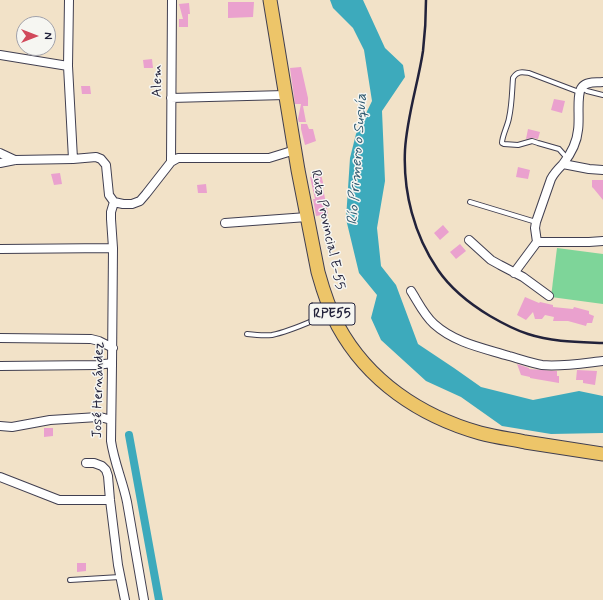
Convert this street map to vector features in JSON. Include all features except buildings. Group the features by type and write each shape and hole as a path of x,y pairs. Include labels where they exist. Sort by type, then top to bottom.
{"main road":[{"name":"Ruta Provincial E-55","path":"270,0 306,217 322,287 332,313 343,335 368,368 395,392 428,413 454,425 497,437 603,454"}],"street":[{"path":"69,0 68,66 73,159"},
{"name":"Alem","path":"171,162 172,0"},
{"path":"0,55 68,66"},
{"path":"514,273 537,242 535,228 536,222 551,179 554,173 565,161 576,139 578,132 581,90 586,84 603,82"},
{"path":"171,98 285,96"},
{"path":"0,163 15,160 96,157 101,159 106,165 110,195 114,202 132,204 140,201 171,162 178,158 269,158 295,150"},
{"path":"0,153 15,160"},
{"path":"565,161 589,169 603,170"},
{"name":"José Hernández","path":"114,202 111,212 113,248 111,441 112,451 128,502 144,600"},
{"path":"224,222 306,217"},
{"path":"469,240 491,260 523,277 549,296"},
{"path":"537,242 603,241"},
{"path":"0,249 113,248"},
{"path":"411,291 432,323 444,332 465,343 542,365 603,361"},
{"path":"0,338 91,339 113,348"},
{"path":"0,366 96,365 112,363"},
{"path":"0,426 12,427 50,420 98,417 111,420"},
{"path":"86,463 94,463 102,466 106,470 108,476 118,565 125,600"},
{"path":"0,477 59,500 110,500"}],"lane":[{"path":"565,161 559,149 538,142 532,141 518,145 502,143 509,117 513,78 521,72 529,73 581,90 603,95"},
{"path":"470,202 536,222"},
{"path":"247,334 259,336 271,335 287,331 332,313"},
{"path":"70,580 121,577"}],"green space":[{"path":"557,248 603,254 603,304 551,297"}],"water":[{"name":"Río Primero o Suquía","path":"330,0 363,0 385,48 403,65 405,77 382,111 385,181 377,228 381,266 396,285 418,344 481,387 533,400 579,391 603,396 603,433 551,434 502,426 461,397 426,381 381,340 371,318 377,295 359,273 346,219 350,158 356,134 372,101 364,50 353,28 333,8"}],"waterway":[{"path":"129,435 159,600"}],"railway":[{"path":"426,0 423,51 408,125 405,150 408,197 416,228 422,242 438,270 449,284 461,296 495,319 537,337 565,341 603,343"}]}
